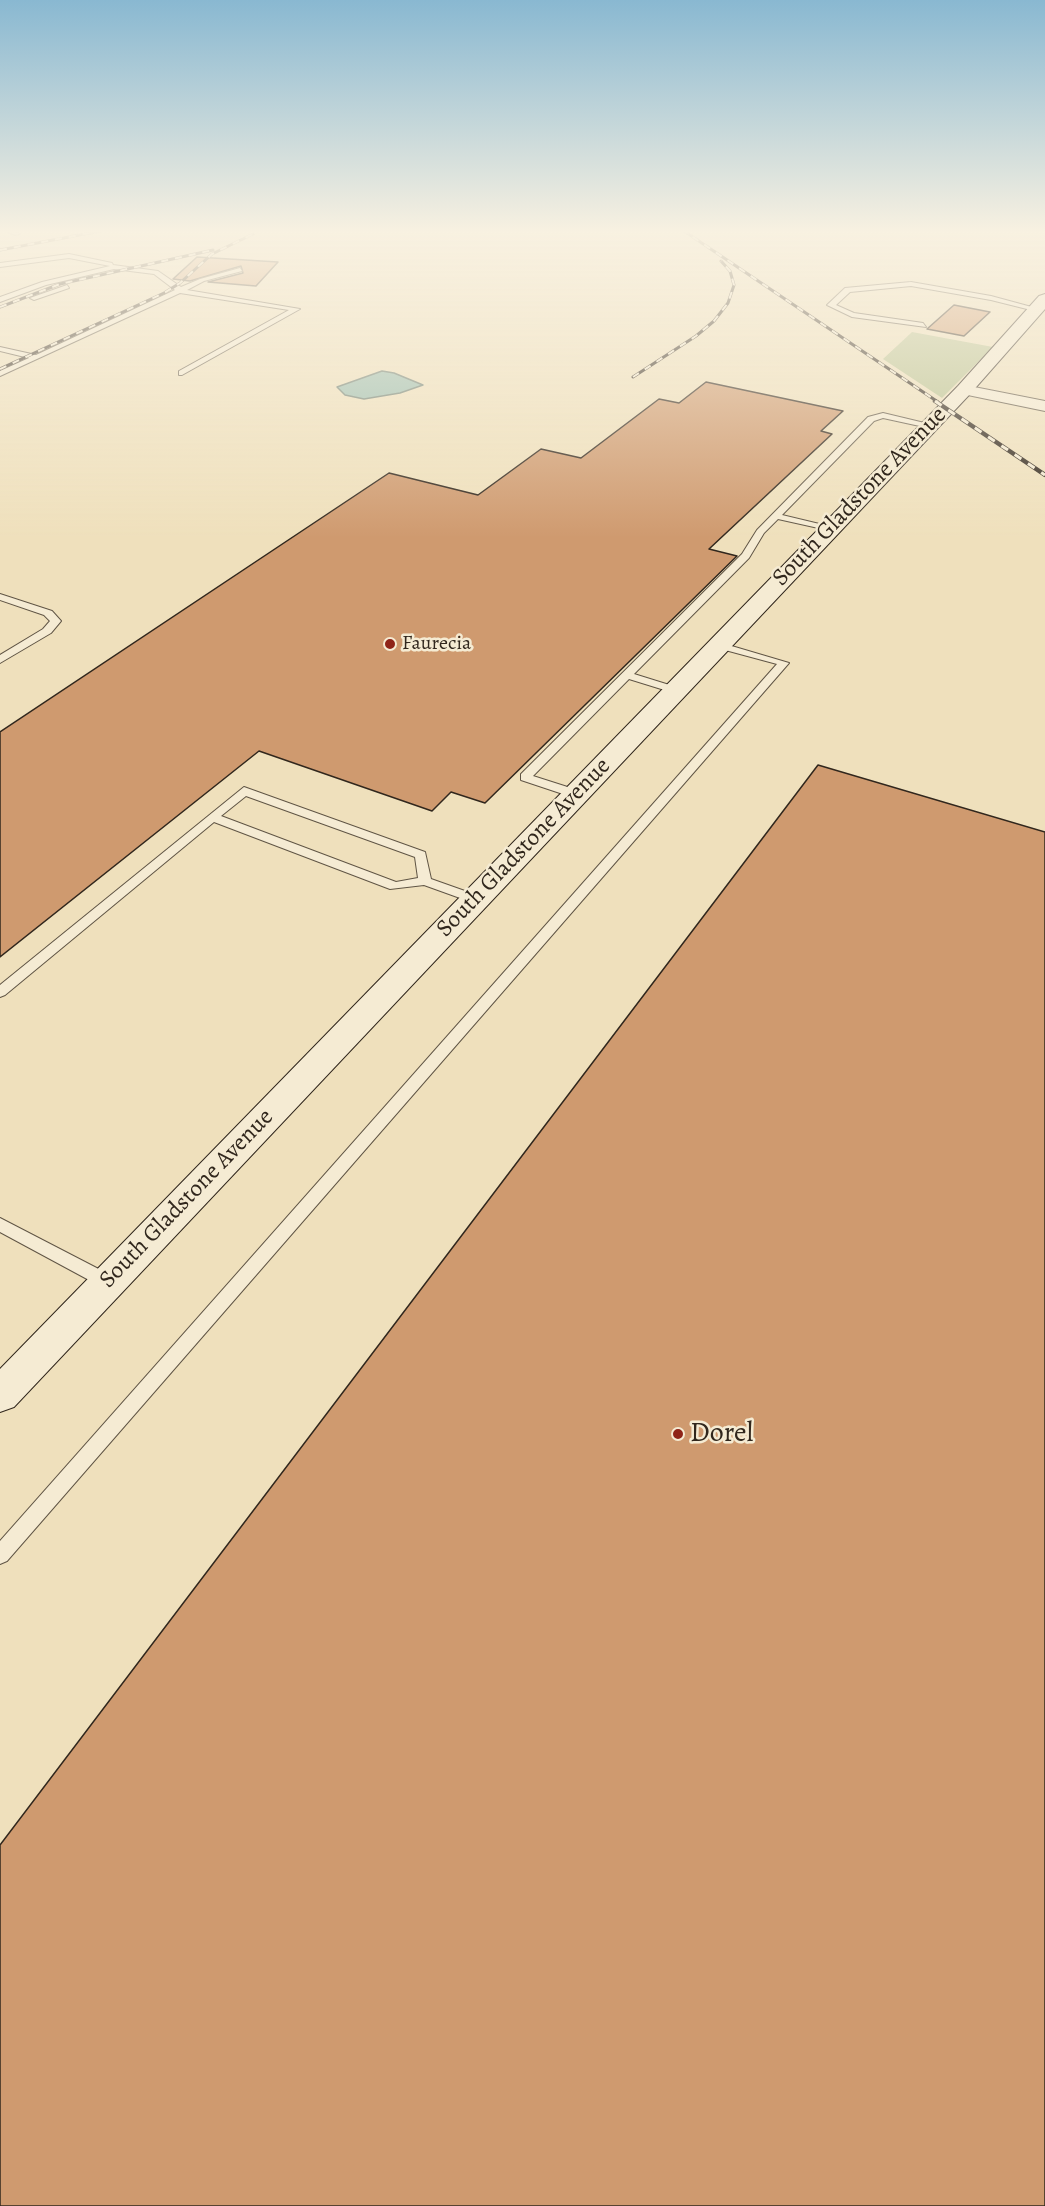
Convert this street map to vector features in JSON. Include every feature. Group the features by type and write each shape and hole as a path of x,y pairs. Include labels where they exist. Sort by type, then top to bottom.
{"street":[{"name":"South Gladstone Avenue","path":"0,1395 964,390 1015,332"},
{"path":"964,390 1045,406"}],"lane":[{"path":"0,374 91,332"},
{"path":"182,373 255,332"},
{"path":"0,349 36,357"},
{"path":"576,795 525,777 746,556 760,532 871,419 883,415 929,425"},
{"path":"776,516 829,529"},
{"path":"0,597 48,612 56,621 47,631 0,660"},
{"path":"0,1555 784,663 718,645"},
{"path":"627,675 675,690"},
{"path":"0,992 244,791 421,855 425,880"},
{"path":"212,818 395,886 425,880 474,899"},
{"path":"0,1224 108,1282"}],"green space":[{"path":"912,332 993,347 942,398 883,359"}],"shaded area":[{"path":"382,371 394,373 423,385 400,393 364,399 345,395 337,387"}],"building":[{"path":"943,332 968,332 964,336"},
{"name":"Faurecia","path":"706,382 843,411 821,431 832,434 709,549 737,556 485,803 451,792 432,811 259,751 0,957 0,732 389,473 478,495 541,449 581,458 659,399 679,403"},
{"name":"Dorel","path":"818,765 1045,832 1045,2206 0,2206 0,1845"}],"railway":[{"path":"0,369 80,332"},
{"path":"633,377 701,332"},
{"path":"834,332 938,402"},
{"path":"935,401 1045,475"}],"place":[{"name":"Faurecia","path":"390,644"},
{"name":"Dorel","path":"678,1434"}]}
